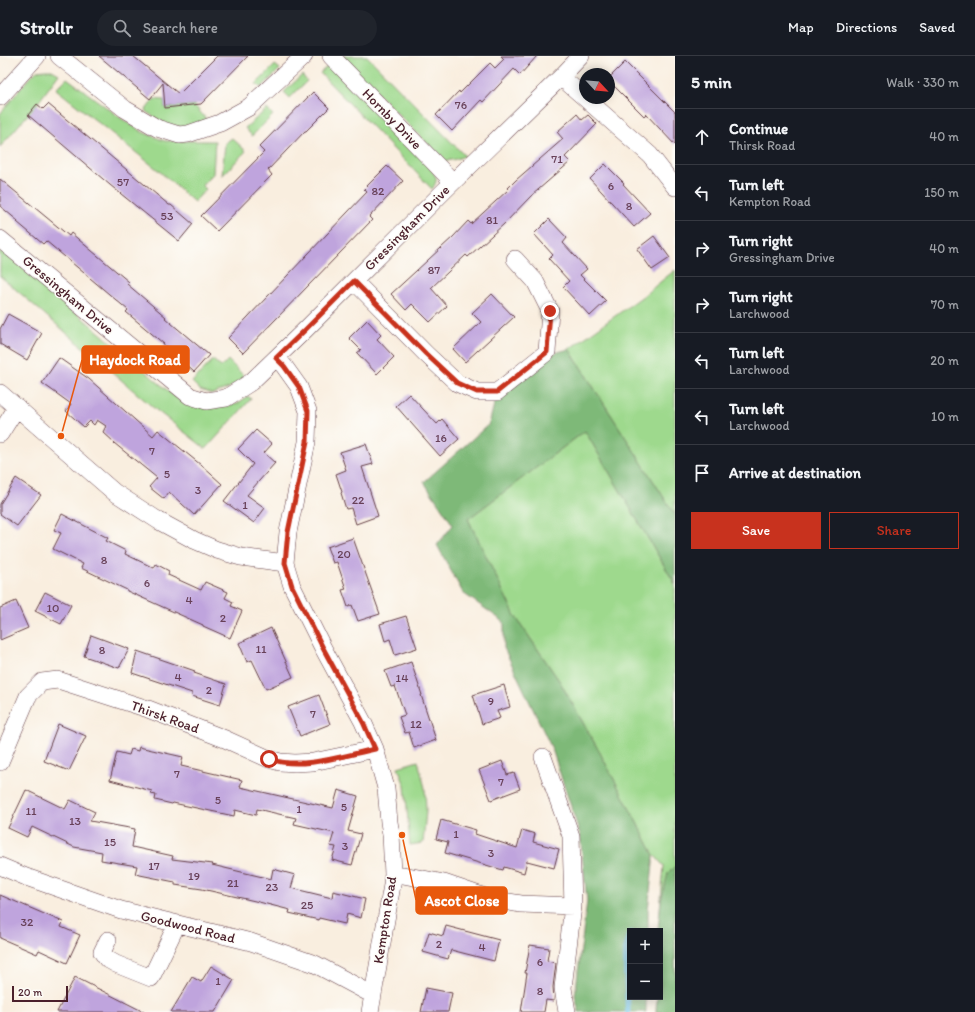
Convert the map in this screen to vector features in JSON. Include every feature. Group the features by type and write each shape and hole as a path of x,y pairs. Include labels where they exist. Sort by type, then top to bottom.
{"street":[{"path":"0,97 37,56"},
{"path":"59,56 125,110 157,128 179,135 188,134 220,123 250,107 304,56"},
{"name":"Hornby Drive","path":"331,56 454,182"},
{"name":"Gressingham Drive","path":"0,239 190,396 206,401 226,398 250,382 276,358 581,56"},
{"path":"561,77 579,93"},
{"path":"592,104 650,155 675,188"},
{"path":"354,281 426,354 457,383 477,392 497,392 547,352 550,311 535,281 514,259"},
{"name":"Kempton Road","path":"276,358 284,366 299,387 308,411 307,442 288,532 285,563 292,586 323,648 363,722 375,749 386,788 391,834 393,874 370,1012"},
{"path":"0,394 17,407 56,443 114,492 159,521 194,540 217,550 241,557 285,563"},
{"path":"0,434 17,407"},
{"name":"Thirsk Road","path":"0,762 28,696 42,682 58,680 148,709 224,739 269,759 280,762 313,762 375,749"},
{"path":"543,757 571,836 573,906 563,988 567,1012"},
{"name":"Goodwood Road","path":"0,866 26,877 121,910 251,942 315,964 373,995"},
{"path":"393,874 444,882 491,899 521,904 573,906"},
{"path":"108,940 102,952 107,959 151,978 177,924"}],"green space":[{"path":"343,56 367,56 465,156 446,161 346,62"},
{"path":"275,65 280,69 261,88 256,84"},
{"path":"329,65 429,166 436,177 436,182 432,189 320,73"},
{"path":"52,70 59,74 37,104 0,147 0,114 29,78 37,71"},
{"path":"302,75 307,81 290,98 284,92"},
{"path":"67,78 142,132 165,141 215,141 213,174 202,185 206,189 194,202 158,170 56,89"},
{"path":"154,99 164,100 165,108 194,105 208,121 182,127 166,125 145,111"},
{"path":"267,109 273,115 252,136 245,128"},
{"path":"232,138 246,151 222,176 225,143"},
{"path":"0,248 173,395 200,407 220,407 237,404 248,396 251,399 206,449 155,409 0,276"},
{"path":"675,270 675,515 569,349 643,296"},
{"path":"569,349 675,515 675,584 585,431 468,519 515,616 560,682 599,751 654,855 648,910 648,928 627,928 627,1000 646,1000 646,1012 579,1012 575,996 587,901 580,834 552,749 504,648 504,622 463,593 437,545 453,525 424,482 489,424 498,389 543,356"},
{"path":"213,360 221,367 228,360 245,377 229,388 212,394 200,390 192,382"},
{"path":"585,431 675,584 675,1012 656,1012 657,1000 663,1000 663,928 658,928 664,866 654,855 599,751 560,682 515,616 468,519"},
{"path":"418,761 425,788 426,811 423,843 410,845 405,786 398,767"},
{"path":"675,866 675,1012 656,1012 657,1000 663,1000 663,928 658,928 661,901 668,873"}],"building":[{"path":"99,56 133,56 179,94 217,56 248,56 201,104 165,108 163,83 150,99"},
{"path":"501,56 537,56 520,75 514,69 483,102 481,100 452,131 436,115 459,91 460,93 490,63 495,68 504,59"},
{"path":"625,62 675,112 675,145 646,114 644,116 615,87 615,72"},
{"path":"313,92 329,108 268,170 272,175 217,231 201,216 264,152 259,147"},
{"path":"37,104 43,109 48,104 193,224 179,241 110,185 28,115"},
{"path":"577,114 582,120 588,115 597,124 565,157 570,162 531,196 504,224 468,257 466,255 431,288 447,306 430,322 412,304 406,310 391,294 453,237 468,221 471,224 508,190 507,189 516,180 563,139 557,132"},
{"path":"605,164 650,213 634,227 590,179"},
{"path":"387,166 403,181 369,217 372,220 243,353 228,338 367,192 364,189"},
{"path":"0,179 69,236 71,233 129,282 127,284 209,355 194,372 126,312 128,310 46,241 43,244 0,206"},
{"path":"549,219 567,238 563,243 587,269 580,275 606,301 590,316 563,287 569,281 549,259 553,255 534,234"},
{"path":"654,236 670,258 652,270 637,249"},
{"path":"492,294 514,317 465,362 453,349 481,322 472,313"},
{"path":"8,314 42,333 27,360 0,344 0,329"},
{"path":"367,320 381,335 377,339 394,357 377,374 357,353 361,350 349,338"},
{"path":"59,358 89,379 153,436 158,430 222,484 194,515 169,492 164,499 149,487 157,478 114,443 103,432 106,426 97,420 94,425 90,421 84,427 66,411 71,404 42,383"},
{"path":"409,394 437,424 442,419 459,439 440,456 396,406"},
{"path":"256,430 272,444 264,453 275,463 247,495 265,508 254,523 224,501 253,464 238,449"},
{"path":"366,444 373,464 362,467 378,516 356,524 351,508 346,509 336,474 346,470 340,452"},
{"path":"16,478 41,495 17,526 0,514 0,504"},
{"path":"62,514 108,538 106,541 126,551 125,554 154,568 156,564 169,571 168,575 201,590 205,582 228,592 225,598 233,602 231,606 242,611 230,638 127,591 81,568 83,564 53,549 61,533 54,530"},
{"path":"353,538 380,614 358,621 352,605 348,607 342,590 346,589 337,562 333,563 327,547"},
{"path":"45,592 71,605 61,624 35,611"},
{"path":"16,601 28,628 0,640 0,608"},
{"path":"406,616 417,648 395,655 390,639 385,641 380,624"},
{"path":"271,628 293,677 266,689 252,660 247,662 239,643"},
{"path":"91,635 129,649 119,668 84,656"},
{"path":"137,651 195,671 194,673 226,684 220,705 192,696 192,693 132,673"},
{"path":"411,662 436,740 414,748 409,732 405,733 399,717 405,715 395,686 391,687 385,671"},
{"path":"504,685 510,707 497,711 500,718 482,724 473,695"},
{"path":"319,695 330,724 300,736 288,707"},
{"path":"58,724 86,736 69,771 44,761"},
{"path":"139,747 183,757 181,766 242,780 240,787 333,808 338,790 358,796 348,831 361,834 352,865 332,860 336,847 330,846 334,833 294,824 296,818 257,809 256,815 235,810 234,816 172,804 155,800 156,795 151,794 152,791 110,780 117,752 129,755 131,749 138,751"},
{"path":"502,761 507,775 514,773 520,789 491,800 479,770"},
{"path":"26,790 65,809 70,800 95,812 90,821 135,829 132,847 173,856 172,859 213,864 212,865 271,879 273,869 295,875 291,888 332,898 333,891 365,899 361,918 347,914 345,924 289,913 290,910 255,901 202,889 175,885 175,882 135,874 137,866 101,860 102,852 74,847 32,827 27,837 8,828"},
{"path":"441,820 476,830 475,834 517,848 522,830 535,834 533,842 559,849 554,868 527,861 524,873 504,867 503,870 445,853 448,842 436,839"},
{"path":"0,895 63,922 61,927 80,935 67,963 39,950 37,954 0,938"},
{"path":"446,926 499,940 494,961 451,950 448,959 423,952 429,932 443,936"},
{"path":"530,945 549,948 547,961 556,963 553,987 554,1001 546,1000 544,1012 521,1012 527,973 525,973"},
{"path":"211,966 234,980 215,1012 171,1012 192,977 201,982"},
{"path":"75,977 144,1012 57,1012"},
{"path":"426,988 452,993 448,1012 421,1012"}],"waterway":[{"path":"627,946 626,974 628,1012"}],"place":[{"name":"Haydock Road","path":"61,436"},
{"name":"Ascot Close","path":"402,835"}],"route":[{"path":"269,759 280,762 313,762 375,749 363,722 323,648 292,586 285,563 288,532 307,442 308,411 299,387 284,366 276,358 354,281 426,354 457,383 477,392 497,392 547,352 550,311"}]}
